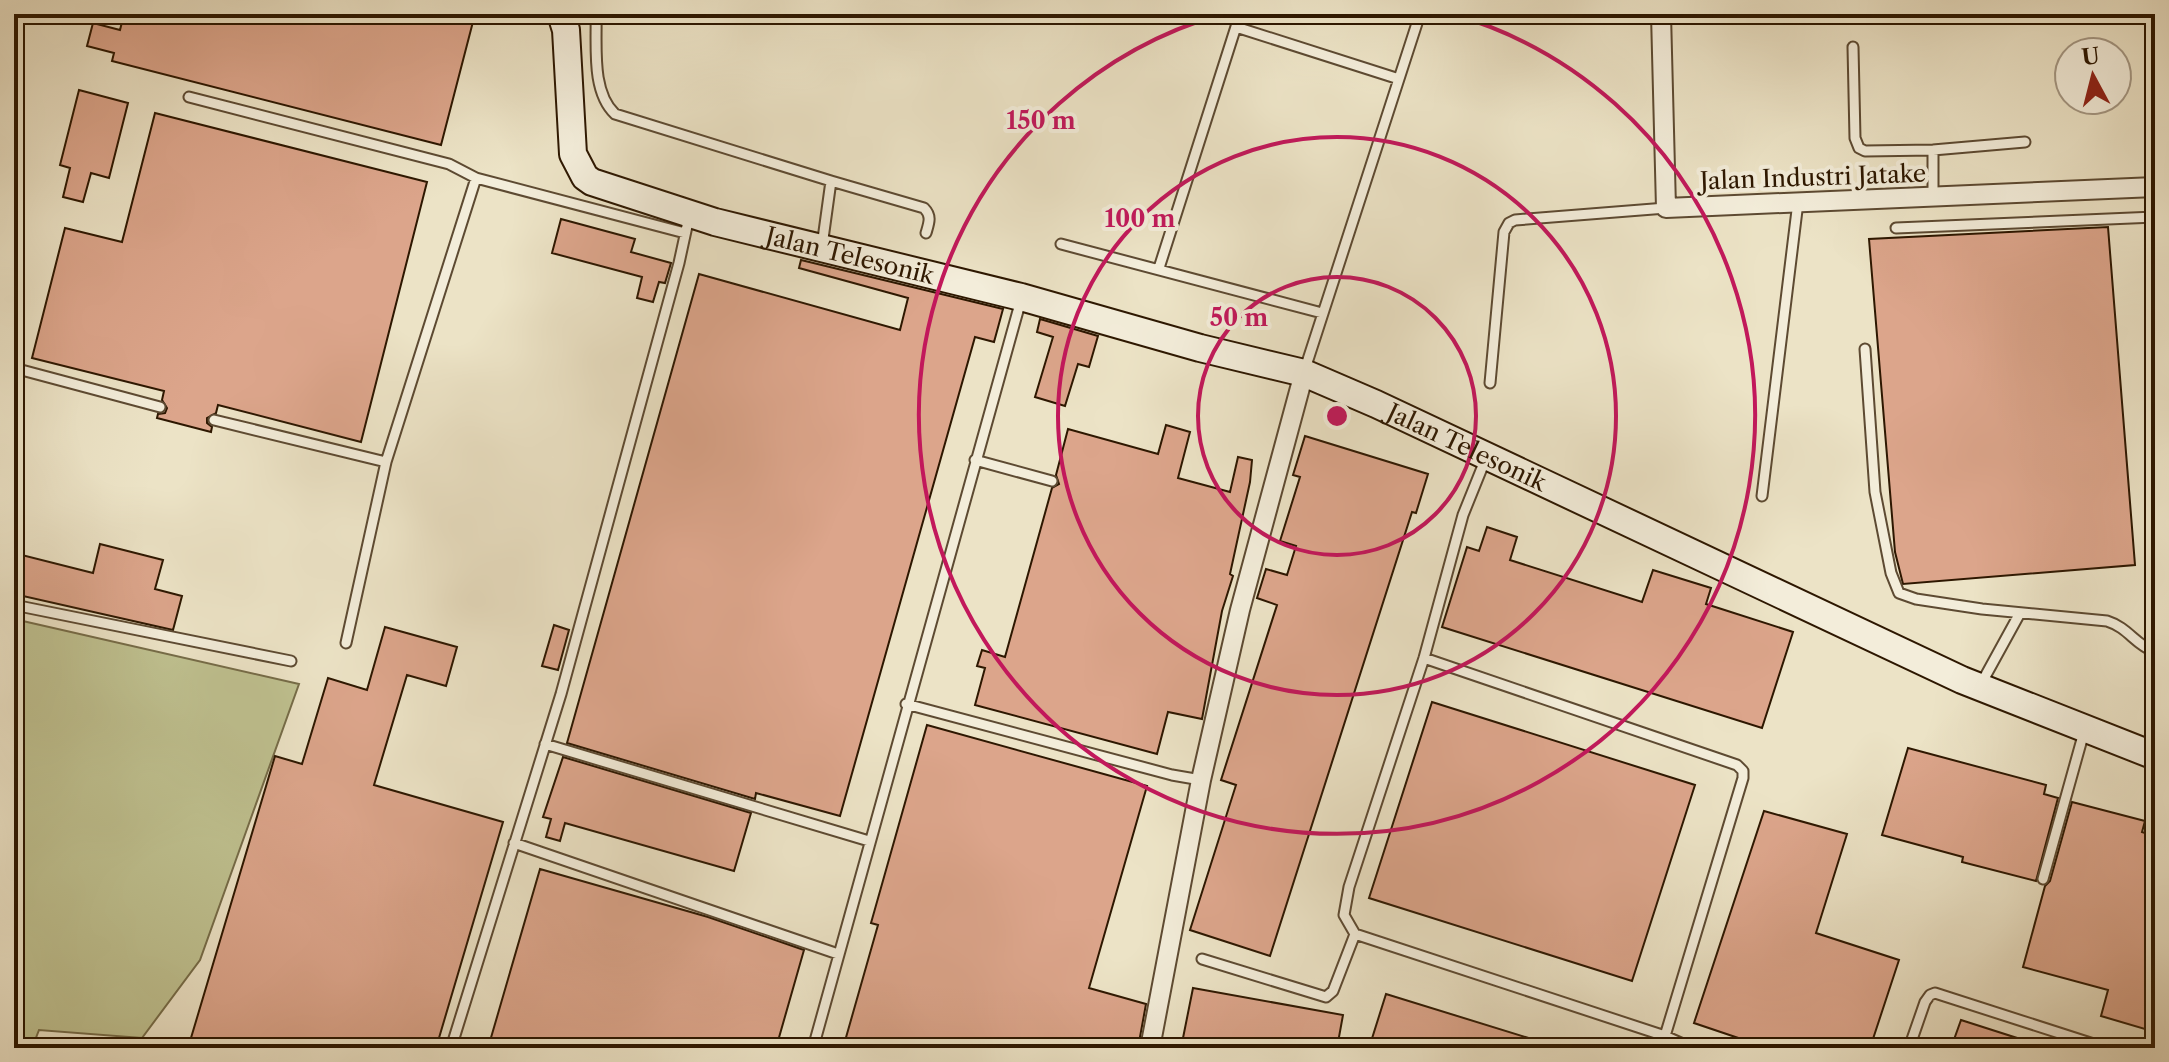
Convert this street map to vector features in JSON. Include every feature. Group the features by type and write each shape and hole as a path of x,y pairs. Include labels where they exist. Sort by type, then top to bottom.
{"street":[{"name":"Jalan Telesonik","path":"561,14 566,30 573,154 585,177 650,202 687,224 822,247 1304,373 1979,688 2155,756"},
{"name":"Jalan Industri Jatake","path":"1661,14 1666,208 2155,187"},
{"path":"1150,1048 1201,780 1240,610 1304,373"}],"lane":[{"path":"596,14 600,87 608,107 615,114 924,208 930,220 926,233"},
{"path":"1159,268 1240,14"},
{"path":"1304,373 1420,14"},
{"path":"1236,27 1399,79"},
{"path":"1853,47 1855,138 1859,148 1865,151 1933,150 2025,142"},
{"path":"189,97 449,164 476,178 687,224 561,694 451,1048"},
{"path":"1933,150 1933,196"},
{"path":"346,643 386,462 476,178"},
{"path":"822,247 831,181"},
{"path":"1762,496 1798,202"},
{"path":"1490,383 1504,232 1509,223 1515,220 1666,208"},
{"path":"1896,228 2155,217"},
{"path":"1061,244 1322,313"},
{"path":"813,1048 1021,297"},
{"path":"1865,349 1875,492 1896,588 1904,596 1916,599 2107,621 2124,626 2142,647 2155,652"},
{"path":"14,368 160,407"},
{"path":"214,420 386,462"},
{"path":"1486,457 1463,515 1424,658 1349,887 1344,915 1355,934 1665,1036 1692,1048"},
{"path":"975,460 1052,481"},
{"path":"14,605 291,661"},
{"path":"1979,688 2020,613"},
{"path":"1424,658 1737,765 1743,771 1665,1036"},
{"path":"906,704 1201,780"},
{"path":"2043,879 2085,729"},
{"path":"545,744 869,841"},
{"path":"514,843 838,954"},
{"path":"1202,959 1326,997 1333,991 1355,934"},
{"path":"1909,1048 1925,1002 1935,993 2106,1048"}],"green space":[{"path":"14,619 299,684 200,960 142,1038 39,1030 32,1048 14,1048"}],"building":[{"path":"124,14 475,14 441,145 112,61 114,53 87,46 93,23 120,30"},
{"path":"79,90 128,103 109,178 91,173 83,202 63,197 70,168 60,165"},
{"path":"155,113 427,182 361,442 218,405 216,413 207,418 211,432 157,418 167,408 162,400 164,391 32,358 65,228 122,242"},
{"path":"561,219 635,239 631,252 671,263 665,283 659,282 653,302 637,298 642,277 552,253"},
{"path":"2108,227 2135,565 1903,584 1895,552 1869,239"},
{"path":"801,260 1003,309 994,342 975,337 840,816 756,793 755,799 567,743 699,274 900,330 908,298 799,268"},
{"path":"1040,319 1098,336 1089,367 1078,364 1065,406 1035,397 1053,337 1037,332"},
{"path":"1166,425 1190,432 1178,478 1230,492 1238,457 1252,460 1230,574 1233,576 1222,611 1202,719 1168,712 1157,754 975,705 985,668 977,666 982,650 1005,657 1052,488 1059,484 1056,475 1068,429 1158,454"},
{"path":"1305,436 1428,474 1416,513 1412,512 1270,956 1190,930 1236,785 1221,780 1277,605 1257,598 1266,569 1287,575 1296,546 1280,541 1300,477 1293,475"},
{"path":"1487,527 1517,537 1510,560 1642,602 1653,570 1711,588 1706,604 1793,632 1762,728 1442,627 1467,547 1479,551"},
{"path":"100,544 163,560 155,589 182,596 173,630 14,594 14,553 93,573"},
{"path":"554,625 569,630 558,670 542,666"},
{"path":"385,627 457,647 446,686 407,675 374,785 503,822 436,1048 188,1048 275,756 302,764 328,678 367,690"},
{"path":"1432,702 1695,785 1632,981 1369,898"},
{"path":"927,725 1147,786 1089,988 1146,1004 1138,1048 843,1048 878,925 871,923"},
{"path":"1908,748 2046,785 2044,794 2058,798 2036,881 1962,862 1963,857 1882,835"},
{"path":"563,757 751,813 734,871 565,823 560,841 546,837 551,819 543,817"},
{"path":"2072,802 2145,821 2142,832 2155,836 2155,1032 2101,1016 2108,990 2023,967"},
{"path":"1764,811 1847,834 1816,933 1899,960 1870,1048 1768,1048 1694,1023"},
{"path":"540,869 708,917 804,950 776,1048 488,1048"},
{"path":"1193,988 1343,1015 1337,1048 1181,1048"},
{"path":"1386,994 1548,1044 1548,1048 1369,1048"},
{"path":"1961,1020 2039,1045 2039,1048 1951,1048"}]}
